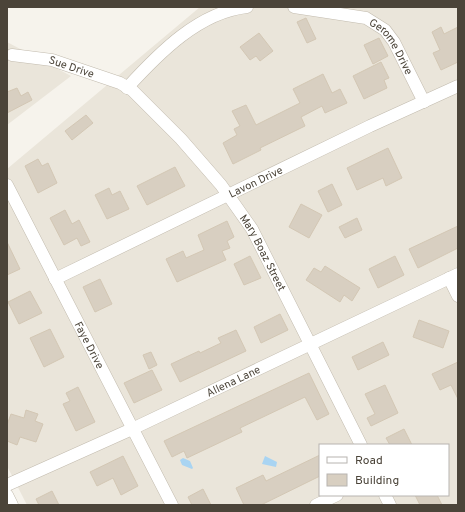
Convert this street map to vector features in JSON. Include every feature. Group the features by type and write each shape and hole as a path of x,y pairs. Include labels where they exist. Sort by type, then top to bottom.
{"street":[{"path":"127,88 140,73 193,26 217,14 232,9 247,7"},
{"name":"Gerome Drive","path":"294,7 366,18 385,30 394,42 424,102"},
{"name":"Sue Drive","path":"12,55 52,60 120,83 127,88"},
{"name":"Lavon Drive","path":"55,279 370,126 458,86"},
{"name":"Mary Boaz Street","path":"127,88 181,139 228,195 252,229 360,444"},
{"name":"Faye Drive","path":"7,186 132,429 155,468 172,505"},
{"path":"454,276 458,296"},
{"name":"Allena Lane","path":"7,486 132,429 454,276"},
{"path":"7,495 12,505"},
{"path":"316,505 335,496"},
{"path":"386,496 390,505"}],"shaded area":[{"path":"200,7 458,7 458,505 27,505 7,466 7,169"},
{"path":"7,42 71,76 7,125"}],"water":[{"path":"265,456 277,462 276,467 262,464"},
{"path":"183,458 190,461 193,468 192,469 182,465 180,460"}],"building":[{"path":"306,18 316,39 307,43 297,22"},
{"path":"441,27 444,34 458,27 458,62 441,70 433,53 440,50 432,32"},
{"path":"259,33 273,51 260,61 256,56 250,60 240,47"},
{"path":"379,38 388,56 373,64 364,45"},
{"path":"381,62 389,78 384,80 387,88 364,99 353,76"},
{"path":"323,74 332,93 340,89 347,103 325,113 322,106 301,117 305,126 260,148 261,150 233,164 223,143 237,135 234,129 240,126 232,111 246,105 256,125 300,103 293,89"},
{"path":"17,88 21,96 28,92 32,100 7,113 7,92"},
{"path":"86,115 93,123 72,140 65,131"},
{"path":"388,148 402,178 386,186 383,178 357,190 347,168"},
{"path":"38,159 42,166 48,163 57,183 38,193 25,166"},
{"path":"175,167 185,186 147,205 137,186"},
{"path":"332,184 342,205 328,212 318,191"},
{"path":"109,188 112,195 120,191 129,209 107,219 95,195"},
{"path":"301,204 322,215 309,238 289,227"},
{"path":"65,210 72,224 79,220 90,242 81,246 77,238 64,245 50,218"},
{"path":"357,218 362,230 345,238 339,227"},
{"path":"227,221 234,237 227,241 230,248 222,251 226,260 177,282 166,259 183,251 186,258 204,250 198,235"},
{"path":"458,226 458,248 418,268 409,249"},
{"path":"7,242 20,269 7,275"},
{"path":"250,256 261,278 244,285 234,264"},
{"path":"395,256 404,275 378,288 369,269"},
{"path":"325,266 360,288 352,301 344,295 340,302 306,280 314,268 321,272"},
{"path":"100,279 112,304 95,312 83,287"},
{"path":"30,291 42,313 19,324 8,302"},
{"path":"280,314 288,330 261,343 254,327"},
{"path":"419,320 449,331 443,348 413,337"},
{"path":"50,329 64,357 44,367 30,338"},
{"path":"236,330 246,351 180,382 171,364 221,343 218,338"},
{"path":"383,342 389,355 358,370 352,357"},
{"path":"151,352 157,365 149,369 143,355"},
{"path":"458,362 458,399 451,385 440,390 432,374"},
{"path":"152,370 162,390 134,403 124,383"},
{"path":"309,373 329,414 317,420 305,397 240,428 242,432 187,458 184,451 172,457 164,441"},
{"path":"385,385 398,413 371,426 367,418 375,414 365,394"},
{"path":"78,387 95,422 76,431 63,404 70,401 66,393"},
{"path":"26,410 38,414 35,421 43,424 36,442 20,437 17,445 7,441 7,425 11,414 24,418"},
{"path":"404,429 412,444 389,444 386,438"},
{"path":"319,455 319,476 261,505 244,505 236,488 263,475 266,481"},
{"path":"123,456 138,486 121,495 113,478 97,486 90,472"},
{"path":"203,489 211,505 192,505 188,497"},
{"path":"52,491 59,505 39,505 36,499"},
{"path":"416,496 438,496 442,505 420,505"}]}
